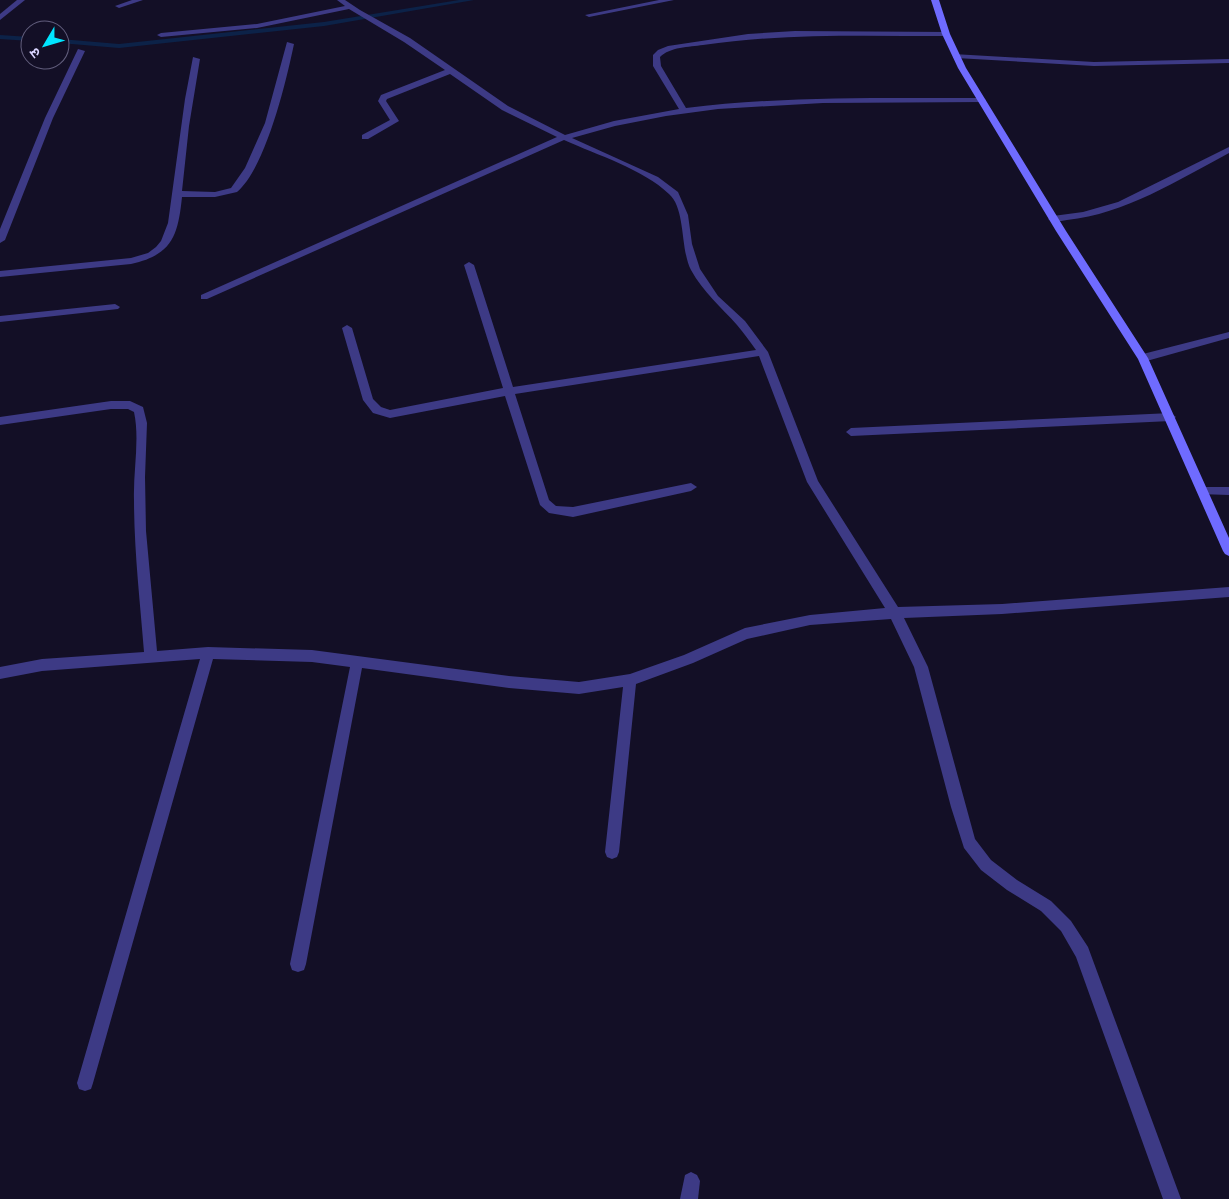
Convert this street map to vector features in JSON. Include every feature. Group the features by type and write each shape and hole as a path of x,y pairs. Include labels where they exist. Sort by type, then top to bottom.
{"street":[{"path":"0,18 20,0"},
{"path":"119,6 140,0"},
{"path":"341,0 357,12 407,40 505,108 563,138 656,179 674,194 684,214 687,244 695,269 715,298 741,323 763,352 813,482 895,613 921,667 969,843 986,865 1012,885 1046,906 1066,926 1082,953 1172,1199"},
{"path":"589,15 670,0"},
{"path":"935,0 946,34 956,56 1053,220 1143,358 1171,417 1229,551"},
{"path":"161,35 257,26 350,7"},
{"path":"684,111 657,66 656,57 661,52 672,48 748,36 795,33 946,34"},
{"path":"177,194 221,194 233,191 240,184 261,145 273,115 282,85 290,44"},
{"path":"0,240 49,118 81,51"},
{"path":"956,56 1094,64 1229,62"},
{"path":"0,274 131,261 147,257 158,251 166,242 174,222 188,100 196,59"},
{"path":"365,137 395,121 384,106 382,101 384,97 450,71"},
{"path":"204,297 563,138 599,126 684,111 770,102 816,100 982,100"},
{"path":"1053,220 1085,215 1117,204 1158,186 1229,150"},
{"path":"470,265 544,502 553,510 573,512 691,487"},
{"path":"0,319 115,306"},
{"path":"347,328 368,400 381,413 390,414 508,391 763,352"},
{"path":"1143,358 1229,335"},
{"path":"0,421 111,405 130,404 139,410 142,423 139,477 140,531 151,657"},
{"path":"851,432 1171,417"},
{"path":"1203,491 1229,491"},
{"path":"0,673 42,665 208,653 312,656 509,682 579,688 630,680 688,660 746,634 810,620 895,613 1002,609 1229,592"},
{"path":"85,1082 208,653"},
{"path":"298,964 357,662"},
{"path":"612,852 630,680"},
{"path":"689,1199 691,1181"}],"waterway":[{"path":"70,42 119,46 324,24 471,0"},
{"path":"0,37 20,38"}]}
